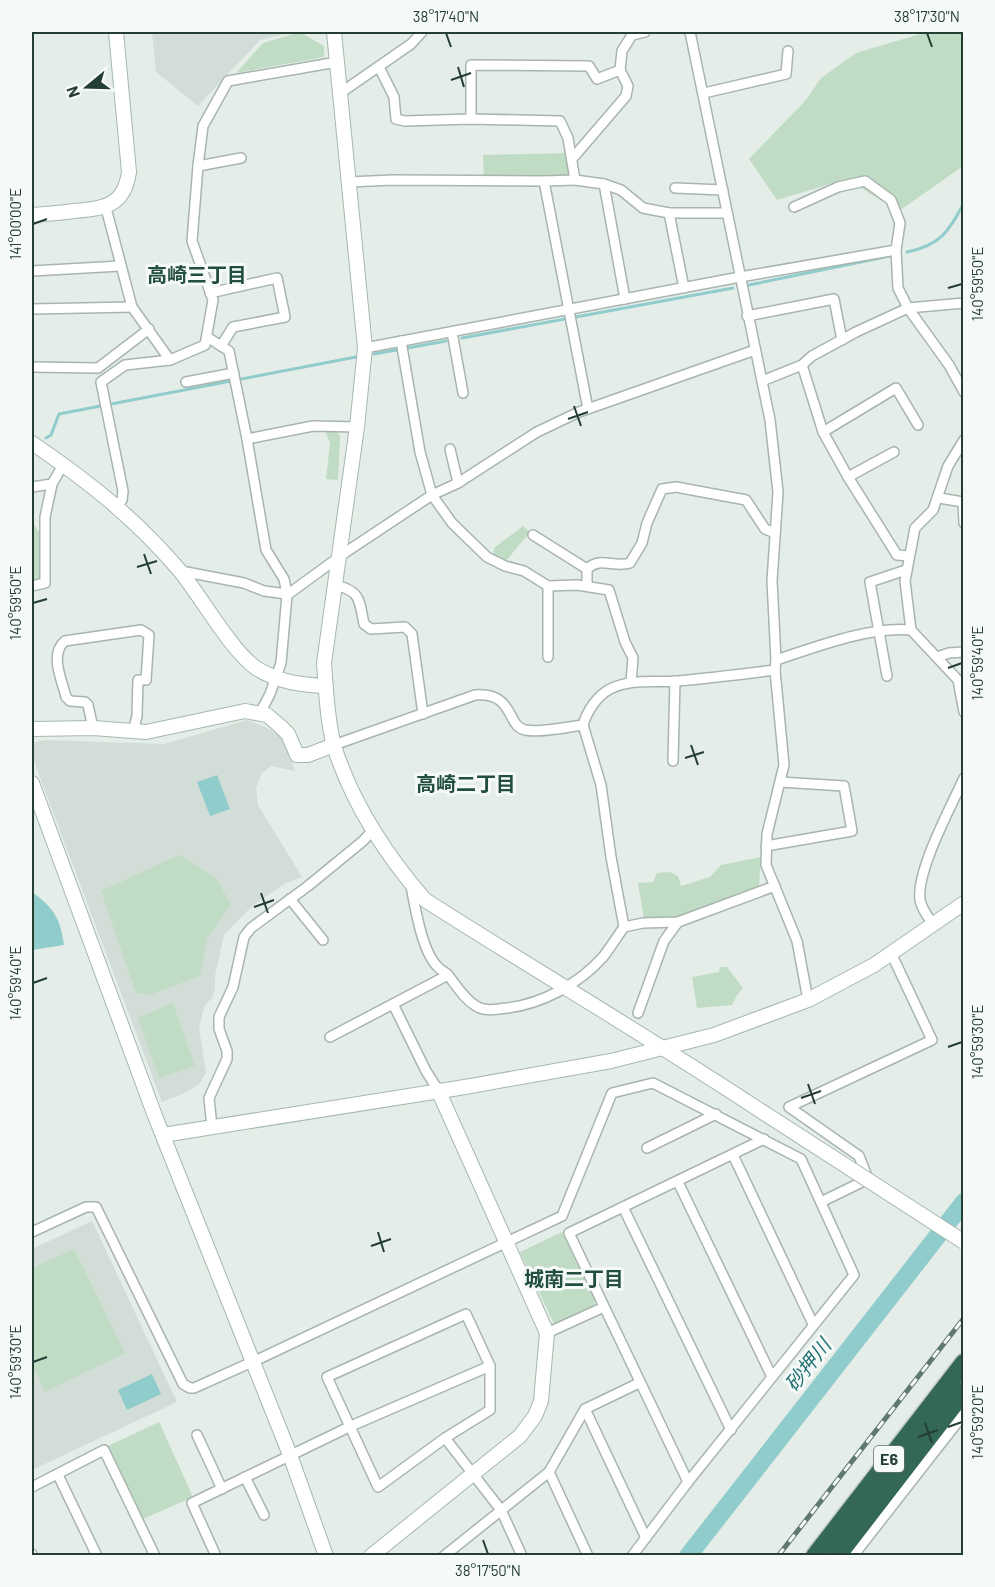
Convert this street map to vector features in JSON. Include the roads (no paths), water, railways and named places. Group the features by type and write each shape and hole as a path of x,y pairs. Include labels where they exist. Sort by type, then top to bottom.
{"highway":[{"name":"E6","path":"815,1556 963,1363"},
{"name":"E6","path":"837,1556 963,1391"}],"street":[{"path":"32,215 106,208 119,199 128,185 129,172 116,32"},
{"path":"334,32 365,348 357,428 325,651 326,686 334,745 353,795 373,830 425,900 563,988 665,1049 963,1242"},
{"path":"339,94 411,44 422,32"},
{"path":"572,159 626,96 628,86 620,70 622,51 632,35 645,32"},
{"path":"690,32 770,420 778,492 772,581 784,765 766,834 766,865 797,941 808,1000"},
{"path":"704,93 786,74 788,51"},
{"path":"116,505 122,500 123,491 101,382 125,365 170,360 204,345 207,338 213,300 192,241 203,126 228,81 337,62"},
{"path":"471,119 471,65 590,66 597,79 620,70"},
{"path":"378,67 394,97 396,119 405,121 471,119 560,121 568,138 575,180"},
{"path":"198,166 241,158"},
{"path":"349,182 575,180 604,183 621,190 643,208 669,213 727,213"},
{"path":"794,207 838,187 865,181 891,200 900,223 896,250 898,288 908,308 949,365 963,392"},
{"path":"544,182 588,409"},
{"path":"604,183 625,299"},
{"path":"675,188 723,190"},
{"path":"106,208 132,307 170,360"},
{"path":"669,213 684,288"},
{"path":"365,348 402,347 452,332 570,314 625,299 896,250"},
{"path":"32,271 120,266"},
{"path":"210,293 277,278 285,317 233,327 222,346"},
{"path":"747,316 834,298 842,340"},
{"path":"762,381 802,365 812,356 908,308 963,303"},
{"path":"32,309 132,307"},
{"path":"32,367 98,368 149,329"},
{"path":"452,332 463,393"},
{"path":"207,338 229,351 266,550 284,579 286,595 281,663 270,694 260,713"},
{"path":"402,347 420,452 432,495 452,523 487,557 505,566 524,571 548,586 587,585 609,590 625,642 633,658 631,682"},
{"path":"179,571 244,583 264,591 286,595 432,495 458,483 537,432 588,409 755,350"},
{"path":"802,365 823,432 848,477 897,555 909,556"},
{"path":"186,382 234,378"},
{"path":"823,432 896,388 918,425"},
{"path":"247,439 313,426 357,428"},
{"path":"963,440 948,466 939,498 933,510 915,528 905,581 911,630 958,680 963,711"},
{"path":"32,443 116,505 146,534 179,571 245,658 257,668 288,683 326,686"},
{"path":"450,449 458,483"},
{"path":"848,477 894,452"},
{"path":"32,586 45,583 45,517 52,484 63,465"},
{"path":"32,487 52,484"},
{"path":"587,585 587,569 592,564 630,563 642,543 647,523 662,489 676,487 746,500 765,529 775,533"},
{"path":"939,498 963,502 963,523"},
{"path":"533,534 587,569"},
{"path":"887,676 870,582 906,570"},
{"path":"335,585 349,588 359,598 364,624 371,629 405,627 412,634 423,714"},
{"path":"548,586 548,657"},
{"path":"93,728 88,705 85,702 70,701 66,697 57,659 60,646 65,641 141,630 149,635 149,646 146,680 138,680 137,716 133,732"},
{"path":"624,927 610,857 601,785 583,725 598,699 608,690 631,682 675,681 776,665 808,649 879,631 911,630"},
{"path":"937,657 963,652"},
{"path":"673,761 675,681"},
{"path":"32,729 93,728 133,732 154,731 245,711 260,713 280,726 288,734 297,755 308,755 475,695 486,694 494,696 508,707 517,725 524,730 583,725"},
{"path":"933,924 923,910 920,900 921,888 928,860 963,778"},
{"path":"766,846 852,831 844,786 780,782"},
{"path":"32,783 163,1135 290,1455 326,1556"},
{"path":"212,1127 208,1098 227,1059 227,1051 219,1029 219,1017 233,987 244,937 251,928 363,841 373,830"},
{"path":"411,884 418,920 429,954 436,966 448,975 477,1007 489,1010 522,1006 546,998 563,988 579,978 602,958 624,927 643,922 678,922 775,886"},
{"path":"290,899 323,940"},
{"path":"163,1135 611,1061 714,1035 808,1000 874,965 963,903"},
{"path":"638,1013 664,941 678,922"},
{"path":"821,1202 868,1179 859,1156 789,1107 932,1040 891,953"},
{"path":"330,1037 448,975"},
{"path":"371,1556 520,1436 535,1416 543,1385 547,1333 438,1090 426,1071 393,1004"},
{"path":"32,1232 86,1206 96,1208 186,1387 194,1388 562,1216 612,1093 653,1083 764,1139 801,1159 854,1275 688,1482 632,1556"},
{"path":"647,1148 716,1114"},
{"path":"688,1482 639,1383 570,1233 764,1139"},
{"path":"733,1155 813,1324"},
{"path":"678,1182 772,1377"},
{"path":"623,1207 731,1430"},
{"path":"547,1333 604,1307"},
{"path":"466,1314 490,1366 490,1410 445,1438 378,1487 327,1377 466,1314"},
{"path":"216,1556 192,1503 351,1426 490,1366"},
{"path":"448,1554 549,1472 585,1409 639,1383"},
{"path":"585,1409 646,1538"},
{"path":"853,1556 963,1414"},
{"path":"197,1435 222,1489"},
{"path":"445,1438 501,1510 522,1556"},
{"path":"32,1487 104,1450 155,1556"},
{"path":"549,1472 588,1556"},
{"path":"58,1475 97,1556"},
{"path":"245,1476 264,1515"}],"water":[{"path":"217,775 230,809 210,816 197,782"},
{"path":"32,892 55,914 64,945 32,950"},
{"path":"152,1374 161,1394 127,1410 118,1390"}],"waterway":[{"path":"907,252 928,245 942,236 964,203"},
{"path":"749,285 890,256"},
{"path":"462,338 733,288"},
{"path":"374,354 446,341"},
{"path":"46,438 51,435 59,414 356,357"},
{"name":"砂押川","path":"688,1556 964,1202"}],"railway":[{"path":"778,1556 964,1318"}],"district":[{"name":"高崎三丁目","path":"197,275"},
{"name":"高崎二丁目","path":"466,784"},
{"name":"城南二丁目","path":"574,1279"}]}
